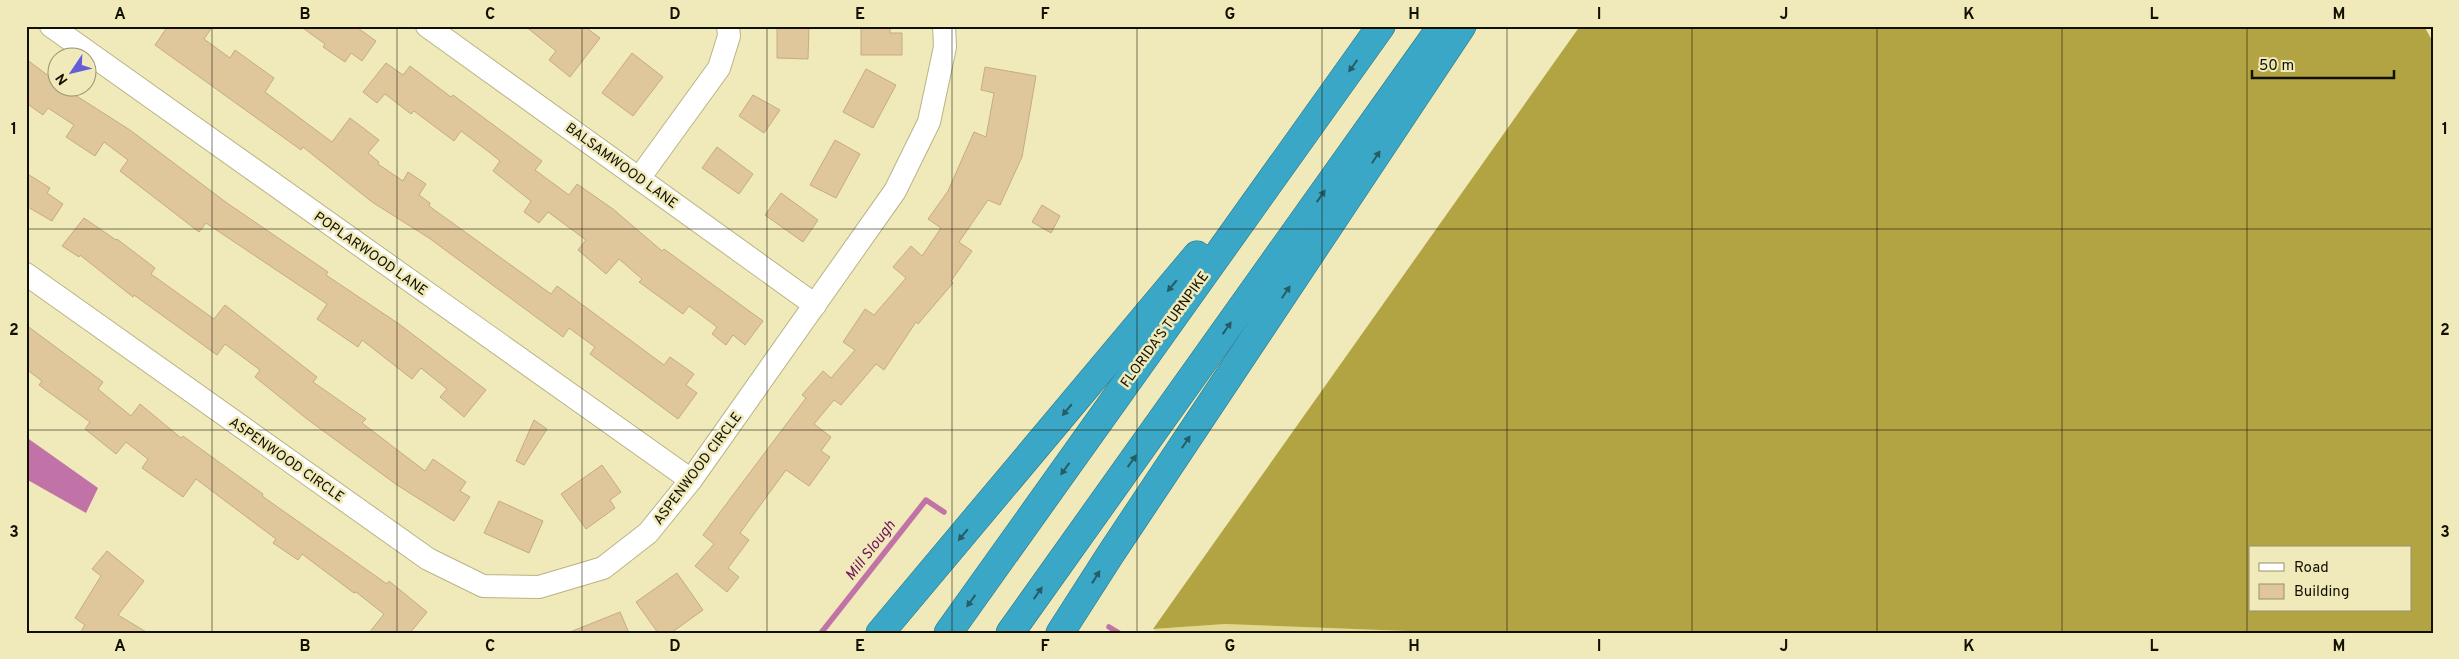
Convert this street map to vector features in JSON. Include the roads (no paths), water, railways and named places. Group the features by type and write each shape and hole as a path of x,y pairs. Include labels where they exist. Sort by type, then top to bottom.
{"highway":[{"name":"FLORIDA'S TURNPIKE","path":"948,633 1381,26"},
{"path":"1010,633 1442,26"},
{"path":"1060,633 1462,26"},
{"path":"880,633 1200,252 1286,158"}],"street":[{"name":"POPLARWOOD LANE","path":"52,26 692,480"},
{"name":"BALSAMWOOD LANE","path":"427,26 640,177 815,305"},
{"path":"640,177 719,68 729,36 728,26"},
{"name":"ASPENWOOD CIRCLE","path":"26,274 428,559 483,586 539,587 603,568 648,533 692,480 895,191 929,122 945,47 944,26"}],"waterway":[{"name":"Mill Slough","path":"821,633 926,500 944,512"},
{"name":"Mill Slough","path":"1109,627 1119,633"}]}
